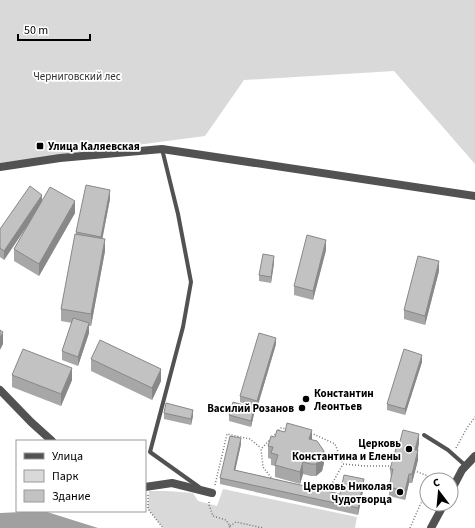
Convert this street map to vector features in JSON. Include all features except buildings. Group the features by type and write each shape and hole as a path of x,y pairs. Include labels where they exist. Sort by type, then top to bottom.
{"street":[{"path":"0,167 60,158 162,149 475,196"},
{"path":"0,390 51,440"},
{"path":"459,478 466,466 475,456"},
{"path":"147,487 172,483 208,492"},
{"path":"431,528 440,512"}],"lane":[{"path":"162,149 178,214 191,282 183,327 150,452 208,492"},
{"path":"424,434 448,450 466,466"}],"path":[{"path":"454,451 475,417"},
{"path":"261,449 281,428 288,429"},
{"path":"311,433 335,444 343,464"},
{"path":"263,528 236,522 230,527 226,520 213,516 209,505 208,492 227,434 250,439 261,449 263,467 274,481"},
{"path":"343,464 394,466"},
{"path":"308,489 332,484 343,464"},
{"path":"410,528 421,503 428,476 415,471"},
{"path":"147,487 148,509 163,528"}],"green space":[{"name":"Черниговский лес","path":"0,0 475,0 475,164 394,71 244,80 205,136 0,163"},
{"path":"223,489 357,517 355,528 163,528 148,509 149,491 193,493 198,501 217,506"}],"shaded area":[{"path":"47,512 98,528 0,528 0,513"}],"place":[{"name":"Улица Каляевская","path":"40,146"},
{"name":"Константин Леонтьев","path":"306,399"},
{"name":"Василий Розанов","path":"302,408"},
{"name":"Церковь Константина и Елены","path":"409,449"},
{"name":"Церковь Николая Чудотворца","path":"400,492"}]}
